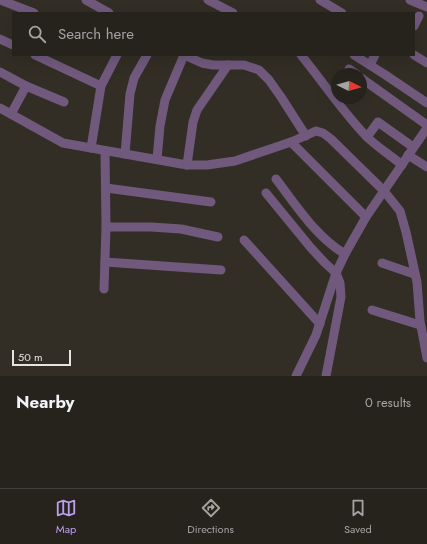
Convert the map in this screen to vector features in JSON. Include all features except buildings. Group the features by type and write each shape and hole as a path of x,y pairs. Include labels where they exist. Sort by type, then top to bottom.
{"street":[{"path":"0,0 31,12"},
{"path":"86,0 107,12"},
{"path":"208,0 231,12"},
{"path":"320,0 340,12"},
{"path":"410,0 427,7"},
{"path":"415,24 419,16"},
{"path":"0,39 12,45"},
{"path":"37,56 101,86"},
{"path":"91,148 101,86 116,56"},
{"path":"125,154 131,88 134,78 145,56"},
{"path":"157,160 160,126 165,100 184,56"},
{"path":"186,56 202,63 213,65 244,65 259,70 277,92 306,136"},
{"path":"302,56 319,77 335,101 367,137 402,165"},
{"path":"356,56 427,103"},
{"path":"370,65 374,56"},
{"path":"415,56 427,63"},
{"path":"186,165 192,122 197,110 228,65"},
{"path":"0,72 26,86 64,102"},
{"path":"367,82 427,125"},
{"path":"11,114 26,86"},
{"path":"0,108 63,143 186,165 207,165 235,161 291,142 316,131 323,133 384,191 400,211 418,287 420,325 427,358"},
{"path":"367,137 378,122 427,167"},
{"path":"296,376 312,346 336,273 345,254 366,217 427,128"},
{"path":"291,142 366,217"},
{"path":"104,289 106,227 105,151"},
{"path":"276,179 320,235 345,254"},
{"path":"106,188 211,202"},
{"path":"266,193 311,248 336,273 340,283 341,297 326,376"},
{"path":"106,227 181,229 218,237"},
{"path":"244,240 320,324"},
{"path":"105,262 221,270"},
{"path":"382,263 414,274"},
{"path":"372,310 420,325"}]}
